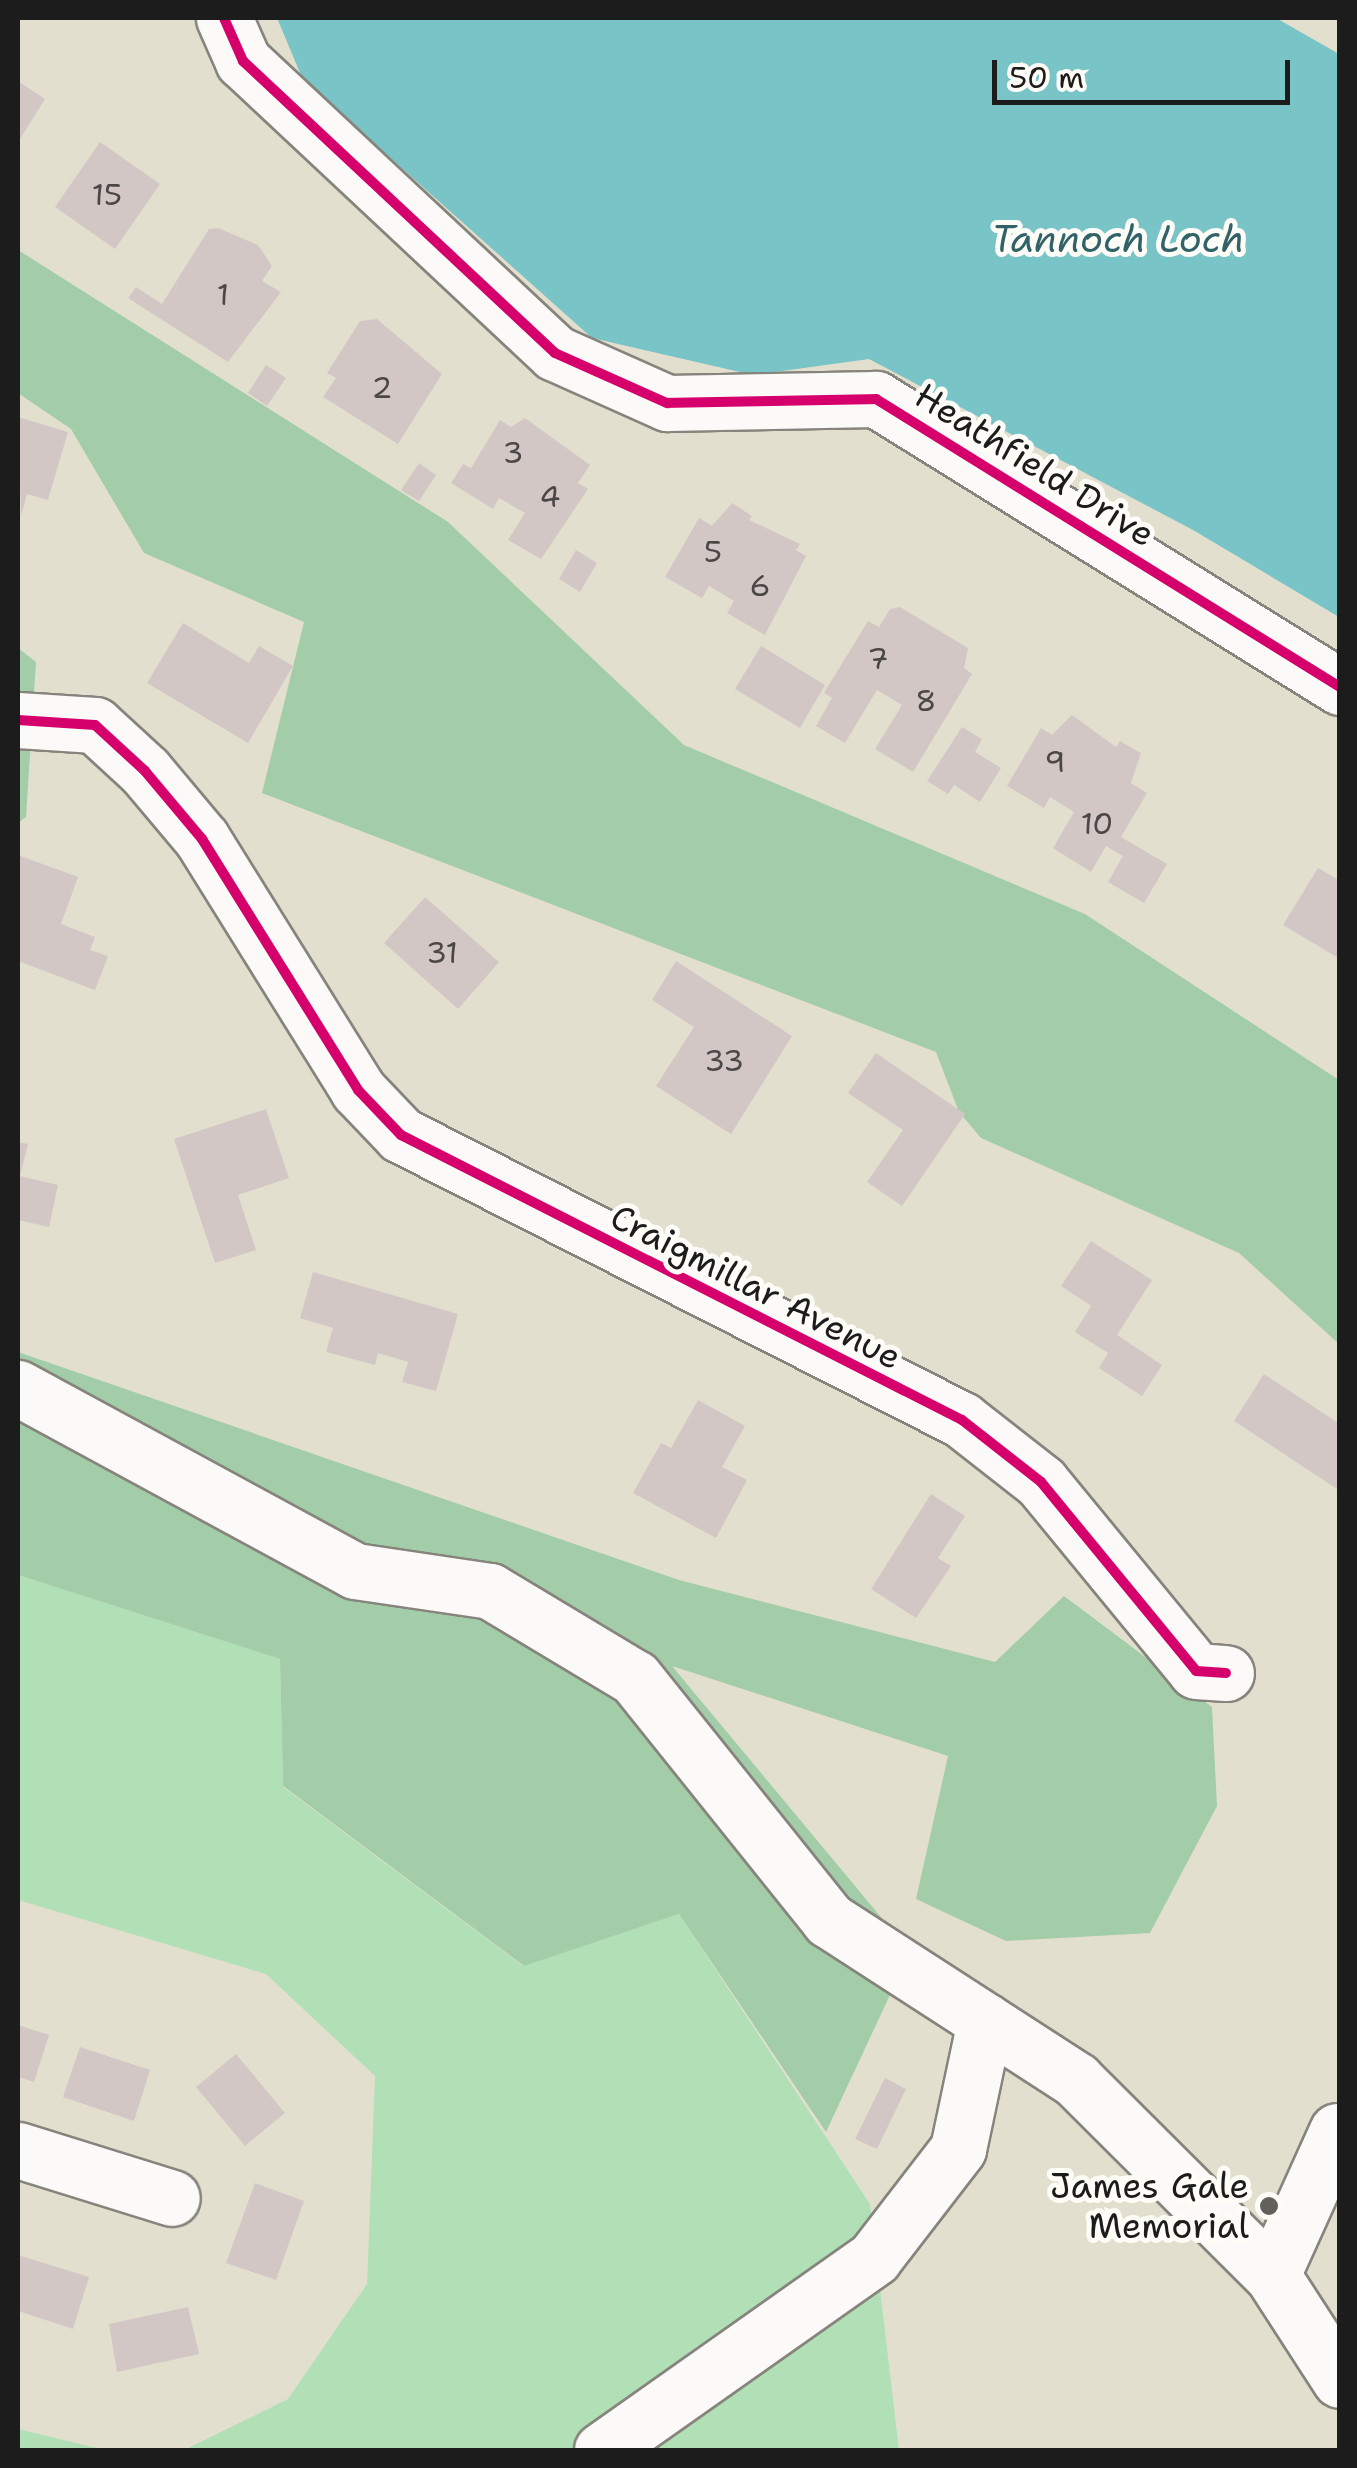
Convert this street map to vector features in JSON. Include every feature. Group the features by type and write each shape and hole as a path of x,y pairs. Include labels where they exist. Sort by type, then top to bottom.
{"street":[{"name":"Heathfield Drive","path":"224,18 243,61 555,353 666,403 876,399 1340,687"},
{"name":"Craigmillar Avenue","path":"18,720 95,725 145,772 202,839 358,1090 401,1135 962,1420 1041,1482 1196,1670 1226,1673"},
{"path":"18,1388 356,1571 490,1591 635,1678 829,1920 1076,2080 1272,2275 1340,2380"},
{"path":"602,2450 874,2258 958,2149 985,2021"},
{"path":"1272,2275 1337,2131"},
{"path":"18,2150 172,2198"}],"green space":[{"path":"18,250 448,522 684,745 1085,914 1339,1080 1339,1344 1239,1253 981,1138 959,1112 936,1052 262,793 304,622 144,553 71,429 18,393"},
{"path":"18,648 36,662 26,817 18,823"},
{"path":"18,1352 679,1580 995,1662 1064,1596 1212,1707 1217,1806 1150,1933 1006,1941 916,1899 948,1756 672,1666 910,1952 826,2132 679,1914 524,1966 283,1786 280,1659 18,1575"},
{"path":"18,1575 280,1659 283,1787 523,1966 679,1914 870,2204 899,2450 184,2450 288,2399 367,2284 375,2076 266,1974 18,1900"},
{"path":"18,2429 105,2450 18,2450"}],"water":[{"name":"Tannoch Loch","path":"277,18 1276,18 1339,54 1339,617 1193,530 869,359 753,375 592,338 303,80"}],"building":[{"path":"18,81 45,99 18,142"},
{"path":"100,142 160,184 115,249 55,207"},
{"path":"218,228 258,245 272,266 262,281 281,292 228,362 128,298 136,287 162,304 209,229"},
{"path":"377,319 442,374 398,444 323,397 336,378 327,373 360,321"},
{"path":"266,365 286,378 267,406 248,393"},
{"path":"18,417 68,432 48,500 27,494 21,516"},
{"path":"525,418 590,465 578,483 588,489 541,559 508,540 525,513 499,498 493,509 451,483 463,464 471,468 500,420 511,427"},
{"path":"419,463 436,475 419,501 401,490"},
{"path":"732,503 752,516 749,520 800,544 796,550 806,556 765,635 727,613 734,601 709,586 702,598 665,577 699,518 712,526"},
{"path":"576,550 597,563 580,592 559,579"},
{"path":"900,607 968,648 964,668 972,674 913,772 875,749 902,705 877,690 845,743 816,726 832,698 824,693 868,621 879,627 890,609"},
{"path":"183,623 249,663 259,646 293,666 248,743 147,683"},
{"path":"761,646 825,685 800,728 735,689"},
{"path":"1072,715 1116,747 1120,741 1141,753 1131,783 1147,793 1121,837 1167,864 1144,903 1108,882 1123,856 1106,846 1091,872 1053,848 1074,812 1050,797 1044,808 1007,786 1041,728 1052,735"},
{"path":"962,727 982,739 975,752 1001,768 980,802 954,785 948,794 927,781"},
{"path":"18,855 78,877 61,924 95,937 90,950 108,956 95,990 18,961"},
{"path":"1318,868 1340,881 1340,959 1283,925"},
{"path":"425,897 499,962 458,1009 384,943"},
{"path":"676,961 792,1036 731,1134 656,1086 694,1027 652,1000"},
{"path":"876,1053 965,1114 902,1206 867,1182 903,1130 848,1093"},
{"path":"266,1109 289,1178 238,1195 256,1250 215,1263 174,1139"},
{"path":"18,1142 28,1144 20,1176 58,1185 49,1227 18,1220"},
{"path":"1091,1241 1152,1280 1117,1335 1162,1365 1142,1396 1099,1368 1108,1353 1075,1332 1091,1306 1061,1286"},
{"path":"313,1272 458,1314 436,1391 402,1382 408,1362 378,1353 375,1365 326,1352 333,1328 300,1318"},
{"path":"1264,1374 1340,1424 1340,1491 1234,1421"},
{"path":"698,1400 745,1426 722,1467 747,1480 716,1538 633,1493 661,1443 671,1448"},
{"path":"931,1494 965,1516 938,1558 951,1566 916,1618 871,1589"},
{"path":"18,2025 49,2035 34,2082 18,2077"},
{"path":"80,2047 150,2070 134,2121 63,2097"},
{"path":"236,2054 285,2113 245,2146 196,2087"},
{"path":"885,2078 906,2089 877,2149 855,2139"},
{"path":"255,2183 304,2201 276,2280 226,2263"},
{"path":"18,2255 89,2277 73,2329 18,2311"},
{"path":"188,2307 199,2354 117,2372 109,2324"}],"cycle path":[{"path":"224,18 243,61 555,353 667,403 876,399 1340,687"},
{"path":"18,720 95,725 145,771 202,839 358,1090 401,1135 962,1420 1041,1482 1196,1671 1226,1673"}],"place":[{"name":"James Gale Memorial","path":"1269,2206"}]}
